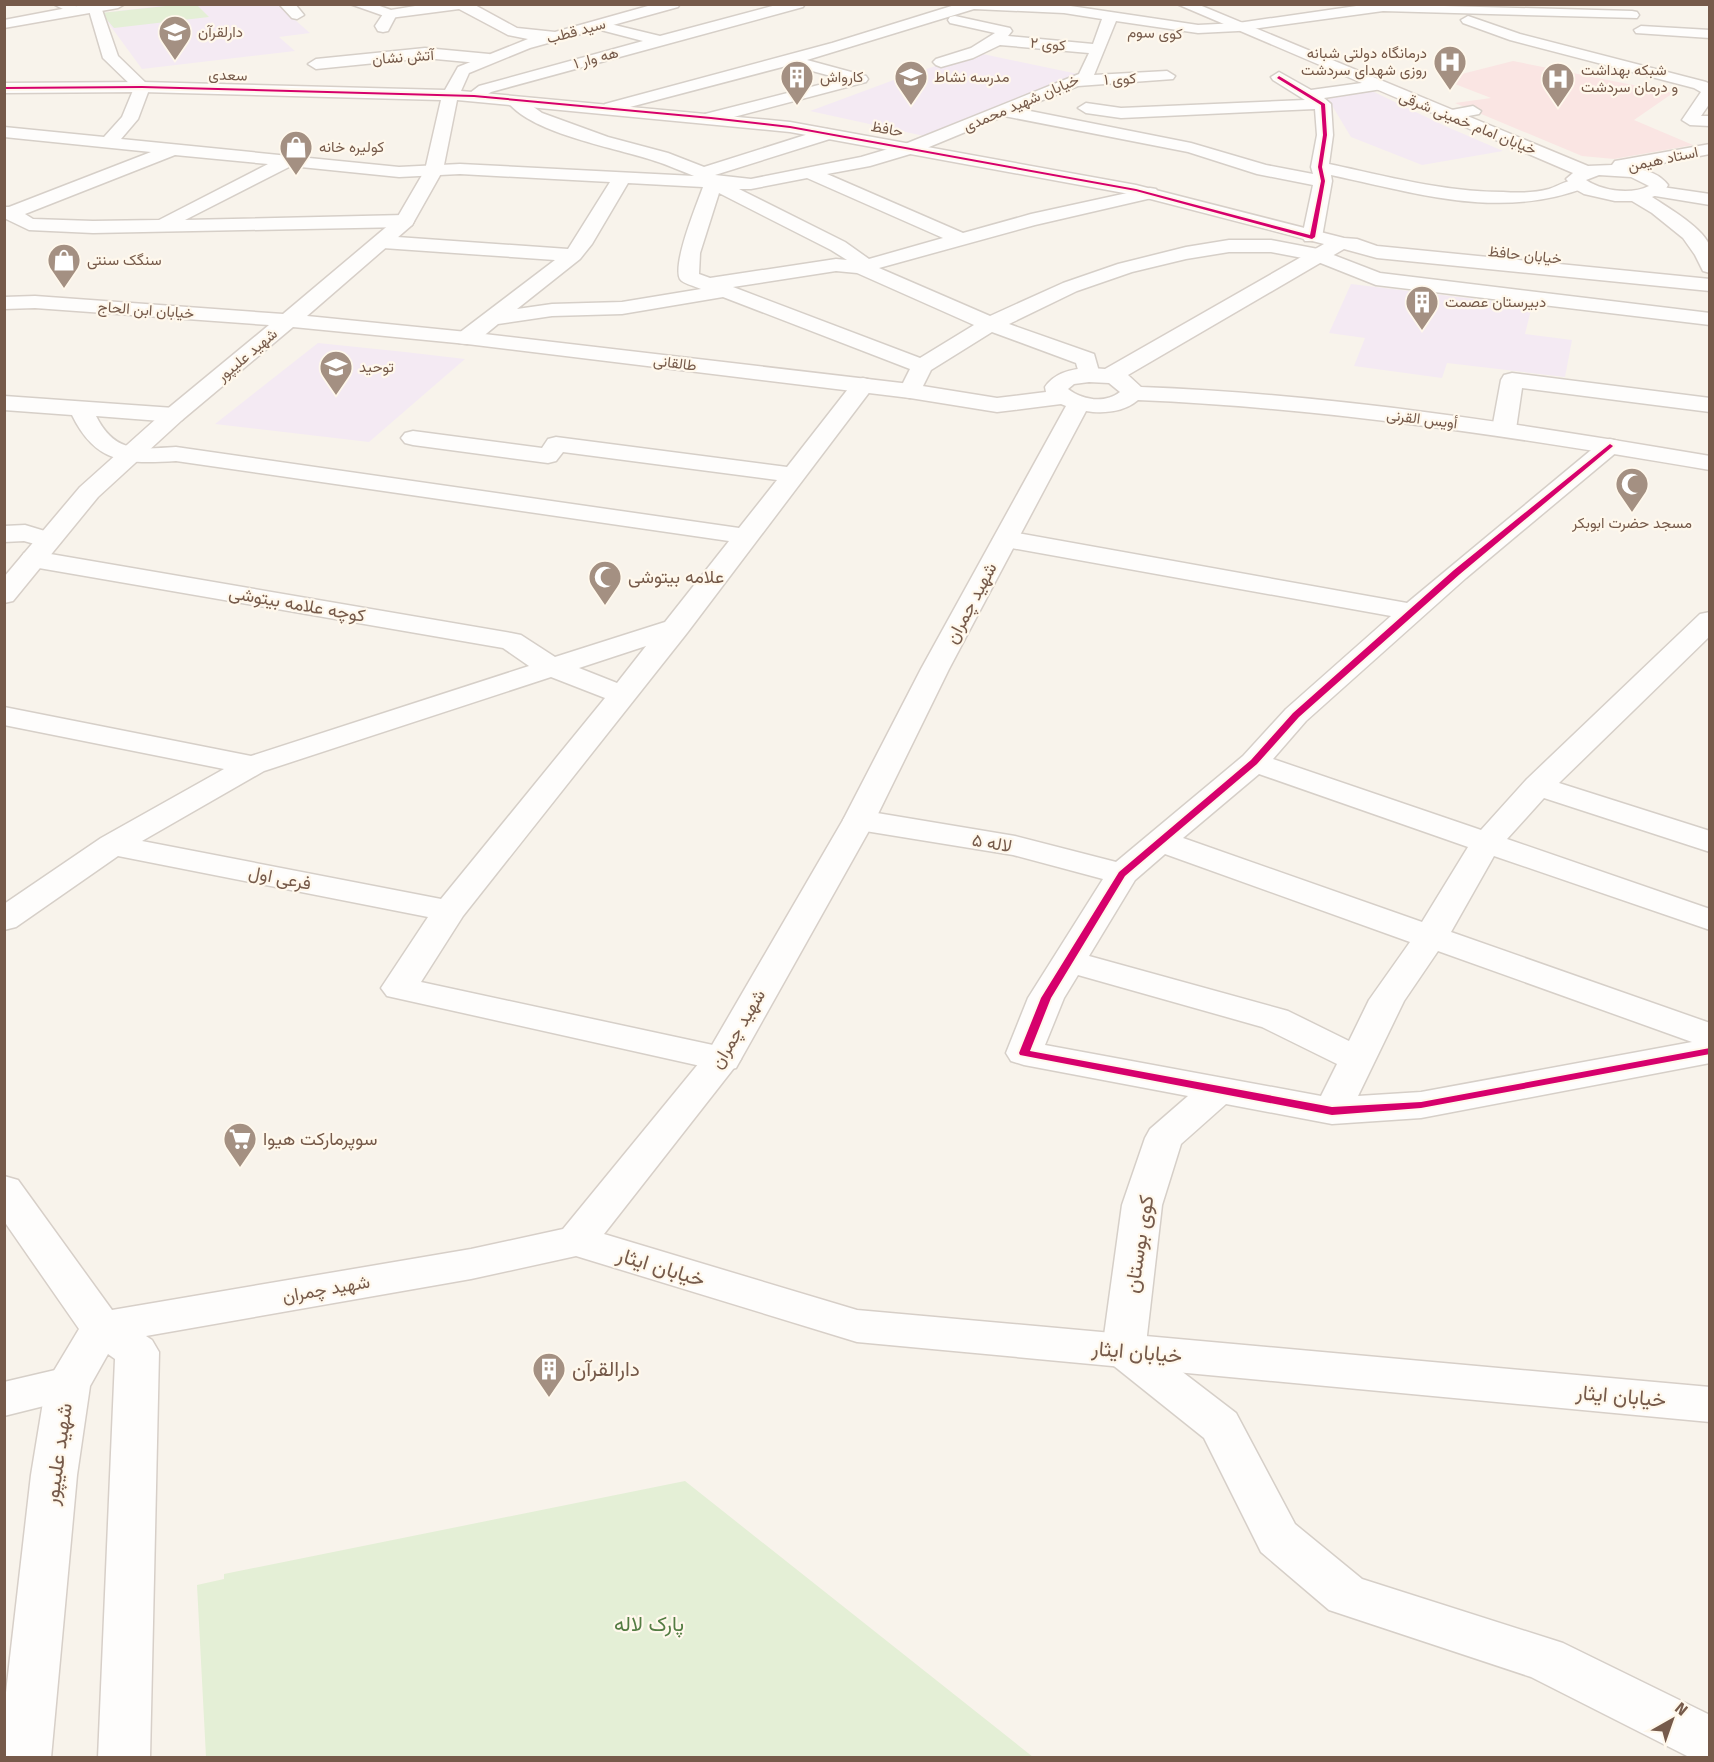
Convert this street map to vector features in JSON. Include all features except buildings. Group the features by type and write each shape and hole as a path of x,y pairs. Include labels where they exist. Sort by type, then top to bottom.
{"street":[{"path":"4,24 51,17 66,7 118,4"},
{"path":"286,4 297,15"},
{"path":"357,4 390,14 461,4 513,32 533,35 561,34"},
{"path":"660,41 798,4"},
{"path":"927,4 914,12 1005,31 998,40 979,50 941,62"},
{"name":"کوی ۲","path":"1064,9 1083,4"},
{"name":"خیابان امام خمینی شرقی","path":"1184,4 1447,115 1582,178 1594,191 1627,195"},
{"name":"سید قطب","path":"489,59 561,34 605,27 671,5"},
{"path":"611,107 793,60 969,5 1064,9 1107,24"},
{"path":"1238,27 1384,6 1438,10 1630,10 1641,30 1638,68"},
{"path":"96,7 111,58 142,87 130,119 110,141"},
{"path":"1206,14 1232,10"},
{"path":"1438,10 1515,37 1681,79 1708,90 1690,120 1710,121"},
{"path":"383,28 390,14"},
{"name":"کوی سوم","path":"1107,24 1197,35 1198,29 1238,27"},
{"name":"خیابان شهید محمدی","path":"4,132 399,172 460,169 708,178 751,184 864,162 911,148 1085,77 1107,24"},
{"name":"هه وار ۱","path":"605,27 660,41"},
{"path":"1641,30 1710,34"},
{"path":"510,51 518,40 513,32"},
{"name":"کوی ۲","path":"998,40 1098,49"},
{"name":"هه وار ۱","path":"479,93 660,41"},
{"name":"آتش نشان","path":"316,64 441,51 489,59"},
{"name":"شهید علیپور","path":"4,595 89,492 174,415 383,242 405,221 434,170 450,96 464,70 489,59"},
{"path":"711,118 860,79 793,60"},
{"name":"کوی ۱","path":"1074,81 1167,76"},
{"path":"1279,77 1316,100 1325,135 1315,246"},
{"path":"1681,79 1710,82"},
{"path":"1028,100 1121,112 1316,100 1376,86"},
{"name":"سعدی","path":"4,88 142,87 450,96"},
{"name":"حافظ","path":"450,96 479,93 515,100 611,107 711,118 911,148 952,158 1150,193 1315,246"},
{"path":"515,100 536,117 602,141 662,157 708,178 838,246 859,259 861,267 928,300 989,325 1086,359 1085,388"},
{"path":"1005,111 1191,148 1263,170 1322,174 1486,199 1561,202 1655,191 1710,200"},
{"path":"1447,115 1473,111"},
{"path":"708,178 827,134"},
{"path":"4,151 39,135"},
{"path":"8,212 176,148"},
{"name":"استاد هیمن","path":"1629,172 1621,165 1710,149"},
{"path":"160,225 290,160"},
{"path":"1506,199 1551,195 1582,178 1629,172 1653,179 1659,185 1655,191"},
{"path":"809,173 963,240"},
{"path":"467,338 573,255 623,176"},
{"path":"708,178 690,253 689,278 922,366"},
{"path":"494,318 552,310 622,308 836,265 861,267 1031,220 1150,193"},
{"path":"910,391 922,366 989,325 1070,286 1125,268 1186,253 1228,246 1340,244 1377,252 1709,278 1700,244 1681,225 1627,195"},
{"path":"8,212 29,224"},
{"path":"4,233 29,224 93,226 405,221"},
{"path":"383,242 573,255"},
{"path":"1315,246 1376,279 1710,319"},
{"path":"1085,388 1315,246"},
{"name":"خیابان ابن الحاج","path":"4,303 35,302 287,321"},
{"name":"طالقانی","path":"287,321 467,338 863,385 997,405 1085,388"},
{"path":"1504,429 1512,380 1710,405"},
{"path":"1127,384 1132,393 1128,398 1113,404 1085,388 1127,384"},
{"path":"723,1059 399,988 449,911 623,695 863,385"},
{"name":"شهید چمران","path":"120,1340 576,1241 723,1059 859,820 935,669 1085,388"},
{"name":"أویس القرنی","path":"1132,393 1210,395 1504,429 1710,463"},
{"path":"4,403 174,415"},
{"path":"80,408 89,429 105,447 130,457 176,454 745,536"},
{"path":"413,438 548,456 556,444 792,475"},
{"path":"1610,446 1457,572 1296,715 1254,762 1122,874 1046,998 1024,1053 1332,1111 1421,1105 1710,1051"},
{"name":"کوچه علامه بیتوشی","path":"4,534 25,533 41,550 511,641 552,668 623,695"},
{"path":"1006,538 1414,612"},
{"path":"1332,1111 1387,1000 1430,938 1486,843 1538,786 1710,620"},
{"path":"4,920 112,845 253,765 676,627"},
{"path":"4,716 253,765"},
{"path":"1254,762 1710,920"},
{"path":"1538,786 1710,842"},
{"name":"لاله ۵","path":"859,820 1015,846 1122,874"},
{"path":"1160,841 1710,1036"},
{"name":"فرعی اول","path":"112,845 449,911"},
{"path":"1068,961 1275,1019 1356,1059"},
{"name":"کوی بوستان","path":"1125,1350 1142,1205 1164,1138 1217,1091"},
{"path":"4,1190 120,1340 124,1758"},
{"name":"خیابان ایثار","path":"576,1241 856,1326 1710,1405"},
{"name":"شهید علیپور","path":"25,1758 54,1475 68,1384 120,1340"},
{"path":"1125,1350 1220,1426 1278,1538 1346,1595 1545,1659 1710,1741"},
{"path":"4,1400 68,1384"}],"shaded area":[{"path":"175,4 278,5 310,33 279,37 295,51 142,69 101,13"},
{"name":"مدرسه نشاط","path":"978,53 1078,74 924,136 810,111 910,74"},
{"name":"شبکه بهداشت و درمان سردشت","path":"1513,61 1673,93 1634,120 1693,145 1614,159 1582,156 1455,103 1491,98 1442,79"},
{"path":"1372,91 1503,151 1422,165 1351,137 1327,97"},
{"path":"1351,284 1532,306 1525,334 1572,340 1565,377 1447,363 1442,378 1354,366 1365,338 1329,333"},
{"name":"توحید","path":"318,343 465,359 369,442 215,424"}],"green space":[{"path":"196,4 209,17 114,28 101,13 175,5"},
{"name":"پارک لاله","path":"685,1481 1033,1757 206,1757 197,1585 224,1579 224,1574"}],"cycle path":[{"path":"4,88 142,87 474,96 711,118 790,127 1136,190 1312,237 1323,181 1320,167 1325,135 1323,104 1279,77"},
{"path":"1610,446 1457,572 1296,715 1254,762 1122,874 1046,998 1024,1053 1332,1111 1421,1105 1710,1051"}],"place":[{"name":"دارلقرآن","path":"175,61"},
{"name":"درمانگاه دولتی شبانه روزی شهدای سردشت","path":"1450,91"},
{"name":"کارواش","path":"797,106"},
{"name":"مدرسه نشاط","path":"911,106"},
{"name":"شبکه بهداشت و درمان سردشت","path":"1558,108"},
{"name":"کولیره خانه","path":"296,176"},
{"name":"سنگک سنتی","path":"64,289"},
{"name":"دبیرستان عصمت","path":"1422,331"},
{"name":"توحید","path":"336,396"},
{"name":"مسجد حضرت ابوبکر","path":"1632,513"},
{"name":"علامه بیتوشی","path":"605,606"},
{"name":"سوپرمارکت هیوا","path":"240,1168"},
{"name":"دارالقرآن","path":"549,1398"}]}
